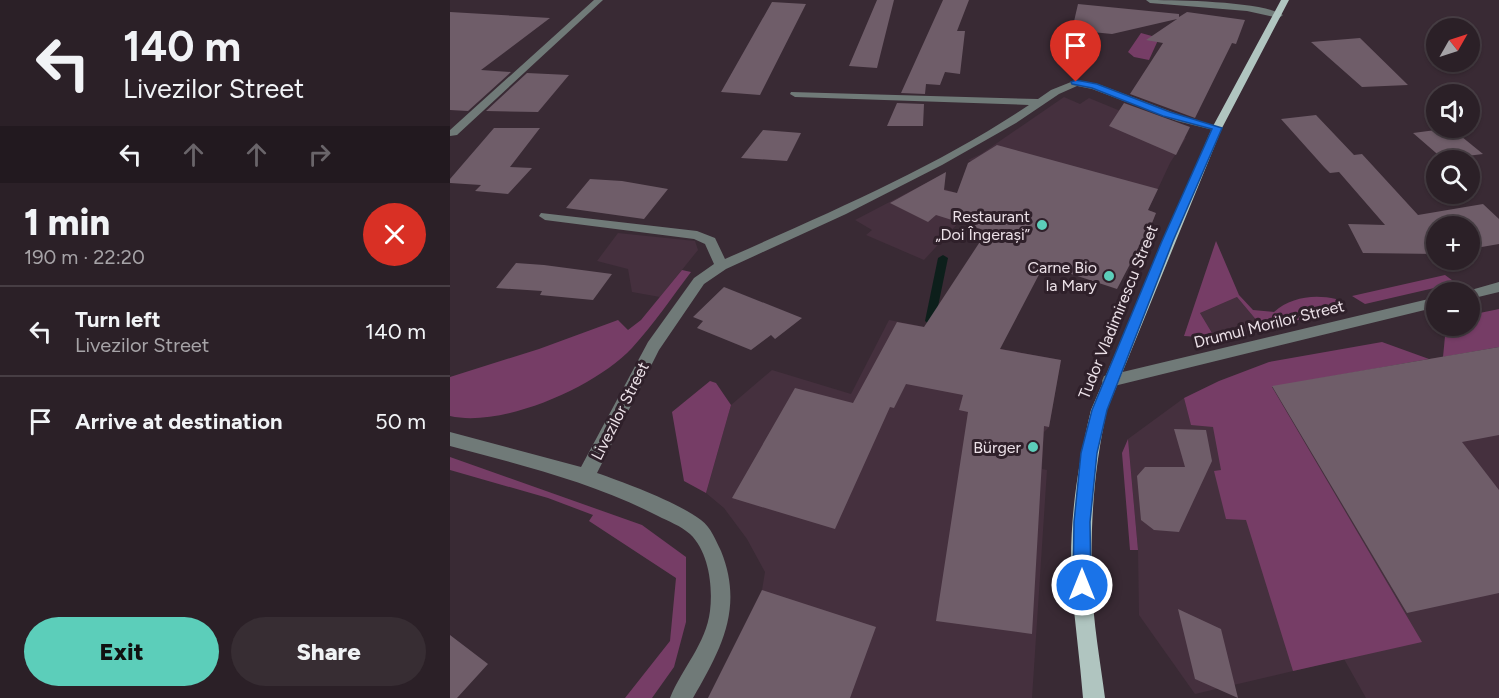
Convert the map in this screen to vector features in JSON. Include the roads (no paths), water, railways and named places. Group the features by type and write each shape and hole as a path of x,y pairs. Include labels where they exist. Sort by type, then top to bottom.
{"main road":[{"name":"Tudor Vladimirescu Street","path":"1094,698 1082,585 1082,522 1089,453 1099,410 1217,128 1285,0"}],"street":[{"path":"453,133 598,0"},
{"path":"1150,0 1247,8 1279,15"},
{"name":"Livezilor Street","path":"450,439 586,476 653,346 699,281 720,266 842,212 938,163 1012,121 1066,85 1087,84 1166,114 1217,128"},
{"path":"795,94 1041,102"},
{"path":"545,216 697,235 710,241 720,266"},
{"path":"1480,292 1499,287"},
{"name":"Drumul Morilor Street","path":"1110,381 1426,305"},
{"path":"586,476 656,505 696,527 713,551 719,575 718,624 699,668 681,698"}],"waterway":[{"path":"930,321 943,258"}],"place":[{"name":"Restaurant „Doi Îngerași”","path":"1042,225"},
{"name":"Carne Bio la Mary","path":"1109,276"},
{"name":"Bürger","path":"1033,447"}]}
